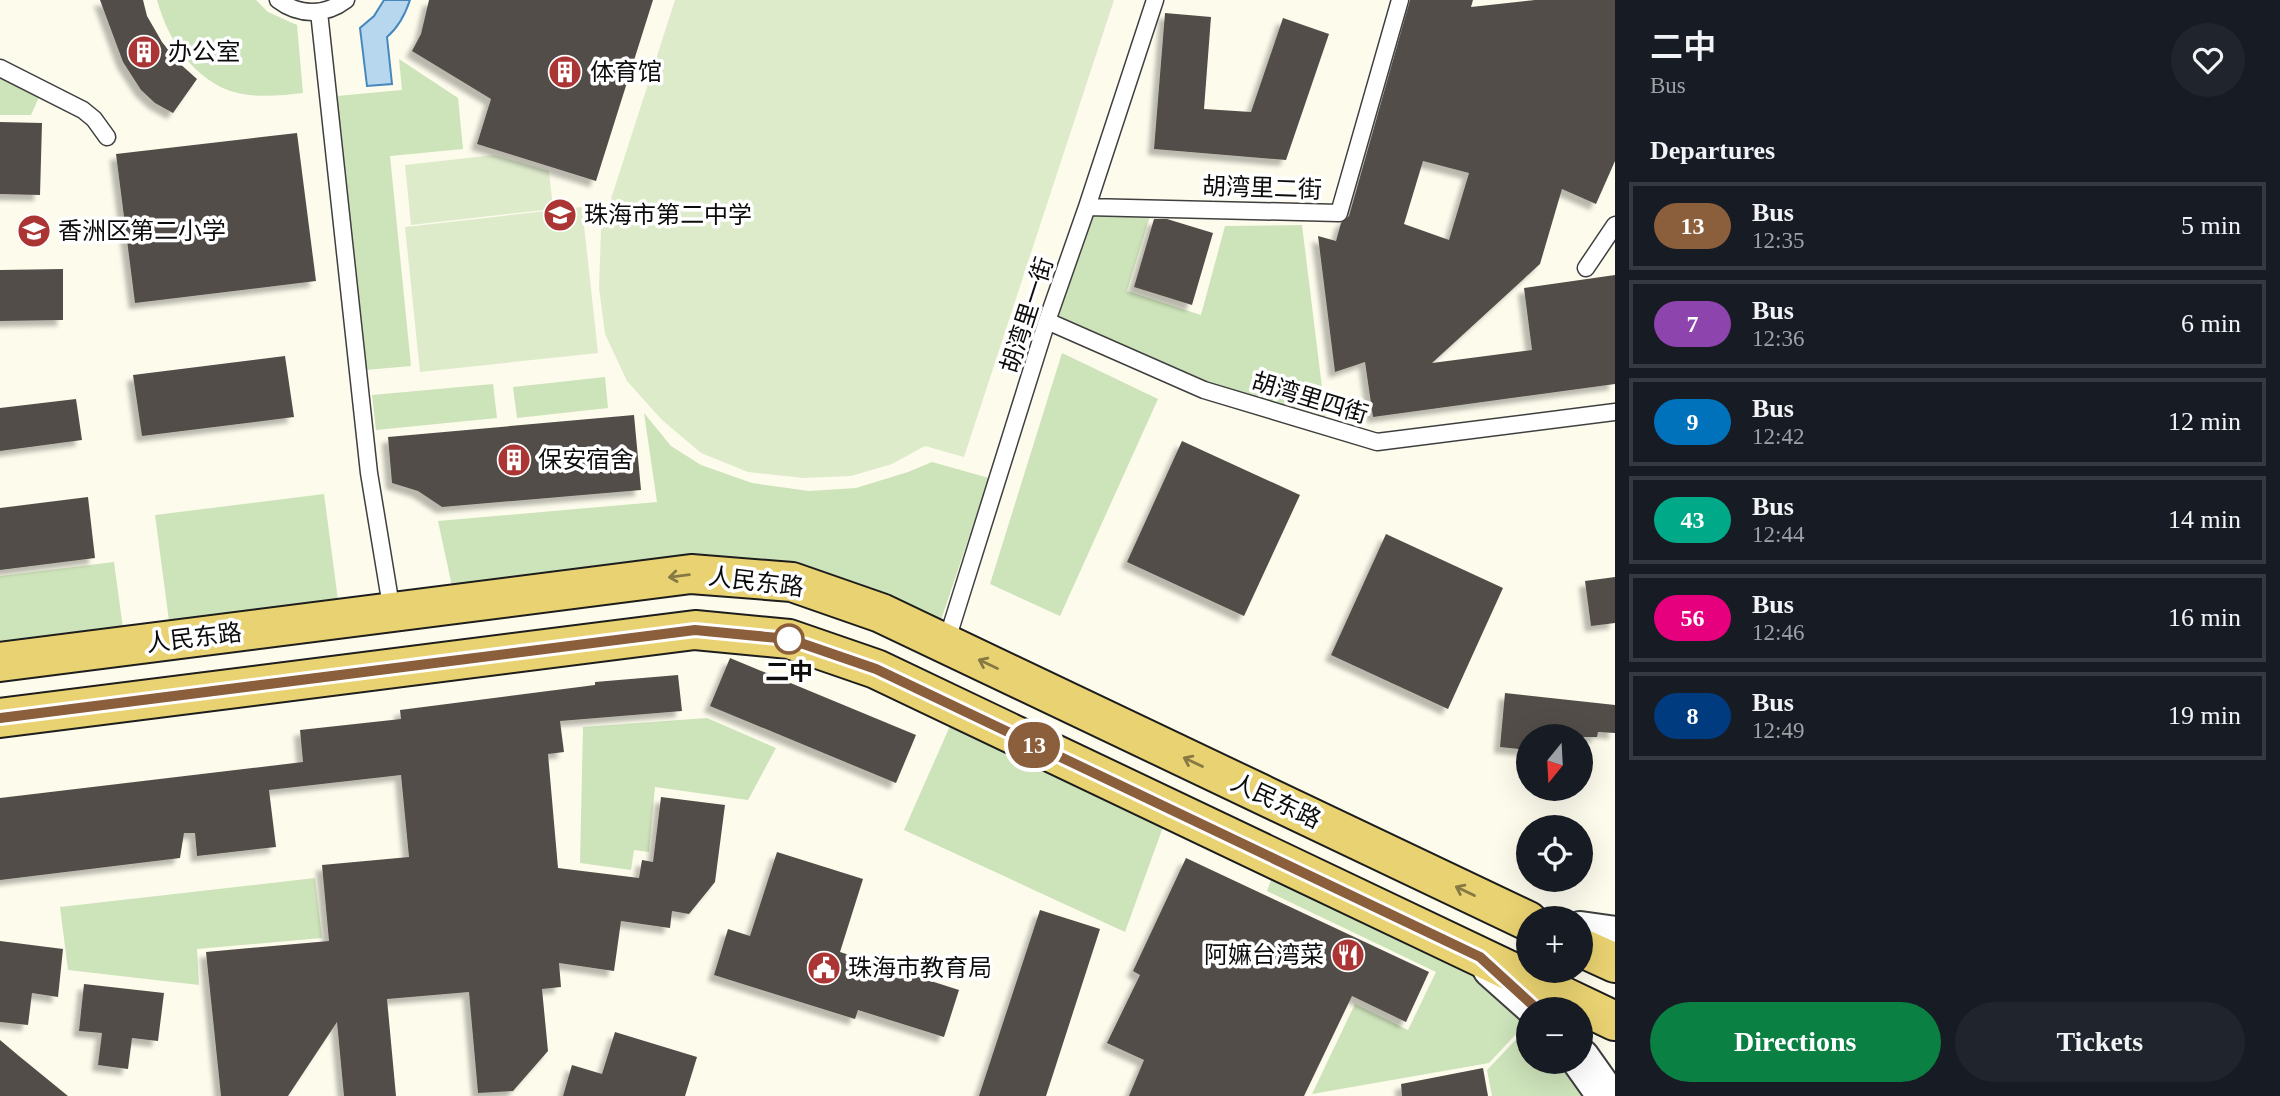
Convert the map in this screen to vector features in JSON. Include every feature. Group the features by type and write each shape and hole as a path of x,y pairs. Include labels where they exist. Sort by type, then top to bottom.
{"main road":[{"name":"人民东路","path":"0,662 691,575 792,582 881,613 1516,916"},
{"path":"0,718 695,630 789,639 876,669 1615,1021"},
{"path":"1593,953 1615,963"}],"street":[{"path":"1593,933 1615,936"},
{"path":"1480,957 1525,997"},
{"path":"1591,1074 1607,1096"}],"lane":[{"path":"278,0 285,6 302,12 319,12 338,6 346,0"},
{"name":"胡湾里一街","path":"946,644 1047,321 1155,0"},
{"name":"胡湾里二街","path":"1087,207 1339,213 1400,0"},
{"path":"319,12 369,473 392,612"},
{"path":"0,68 83,110 94,119 107,137"},
{"path":"1586,268 1615,225"},
{"name":"胡湾里四街","path":"1047,321 1204,390 1377,442 1615,412"}],"green space":[{"path":"157,0 256,0 268,12 297,25 303,93 249,95 216,84 189,62 178,48 162,17"},
{"path":"675,0 1114,0 964,457 925,446 892,464 851,476 804,478 748,472 701,453 662,420 627,381 605,334 599,288 601,230"},
{"path":"399,59 458,98 463,149 390,156 411,366 365,370 337,96 402,90"},
{"path":"0,78 39,97 31,115 0,115"},
{"path":"494,155 549,171 553,209 411,225 405,165"},
{"path":"582,207 598,353 420,372 405,227"},
{"path":"1092,214 1150,216 1127,291 1201,315 1225,226 1302,225 1326,420 1208,382 1053,318"},
{"path":"1062,353 1158,399 1060,616 990,584"},
{"path":"605,377 608,408 517,418 513,387"},
{"path":"493,384 497,418 376,430 372,395"},
{"path":"644,413 671,446 701,465 752,483 809,491 856,488 932,462 989,478 941,620 799,571 453,591 438,521 657,502"},
{"path":"324,494 338,600 169,621 155,515"},
{"path":"114,562 124,636 0,652 0,576"},
{"path":"954,717 1167,816 1125,932 904,830"},
{"path":"707,718 776,748 748,800 655,787 649,852 634,850 631,870 580,863 583,727"},
{"path":"1276,867 1471,961 1516,1008 1516,1034 1489,1063 1312,1094 1355,1004 1408,1030 1436,972 1267,891"},
{"path":"315,878 322,938 197,949 199,985 68,970 60,907"},
{"path":"1516,1040 1516,1074 1578,1074 1593,1096 1492,1096 1487,1070"}],"water":[{"path":"384,0 410,0 401,20 387,37 392,84 367,86 360,28 374,16"}],"building":[{"name":"办公室","path":"100,0 143,0 147,16 162,42 178,62 197,79 173,113 155,103 141,90 123,62"},
{"name":"体育馆","path":"429,0 653,0 596,181 477,144 491,99 412,51 421,34"},
{"path":"1410,0 1473,0 1471,7 1535,0 1615,0 1615,161 1596,204 1562,189 1540,264 1432,363 1532,350 1524,288 1615,275 1615,384 1373,417 1365,362 1335,372 1318,236 1336,241 1341,223 1349,216","holes":["1423,161 1469,173 1449,240 1404,224"]},
{"path":"1165,13 1211,17 1204,109 1251,112 1283,18 1329,34 1286,160 1154,149"},
{"path":"0,122 42,123 40,195 0,194"},
{"path":"297,133 316,281 135,303 116,154"},
{"path":"1154,219 1167,219 1213,233 1192,305 1134,287"},
{"path":"63,269 63,320 0,321 0,270"},
{"path":"285,356 294,417 142,436 133,375"},
{"path":"76,399 82,440 0,451 0,408"},
{"name":"保安宿舍","path":"634,415 641,490 442,507 418,491 392,483 388,437"},
{"path":"1182,441 1300,495 1244,616 1127,562"},
{"path":"88,497 95,558 0,570 0,508"},
{"path":"1386,534 1503,588 1448,709 1331,655"},
{"path":"1615,577 1615,623 1591,626 1585,581"},
{"path":"730,658 916,735 896,783 710,706"},
{"path":"678,675 682,711 560,721 564,752 548,754 558,868 639,878 642,860 653,862 661,797 725,805 715,882 689,914 672,911 670,928 621,921 614,971 559,963 561,987 542,989 548,1051 513,1091 478,1093 469,992 387,999 396,1096 344,1096 337,1022 288,1096 221,1096 206,952 329,941 322,865 409,857 401,775 269,790 276,847 197,856 195,833 184,833 180,858 0,880 0,798 303,762 300,730 401,719 400,710 595,685 595,682"},
{"path":"1505,693 1615,705 1615,733 1598,732 1597,737 1593,737 1593,724 1516,724 1516,749 1500,747"},
{"path":"777,852 863,879 840,952 959,990 944,1037 858,1010 855,1019 714,975 728,929 750,936"},
{"path":"1186,858 1429,972 1406,1022 1352,996 1304,1096 1129,1096 1144,1060 1107,1043 1140,975 1133,971"},
{"path":"1040,910 1100,929 1046,1096 979,1096"},
{"path":"0,941 63,949 58,997 32,993 28,1025 0,1022"},
{"path":"84,984 164,993 158,1041 132,1038 128,1069 98,1065 102,1033 79,1031"},
{"path":"615,1032 697,1057 685,1096 563,1096 572,1065 602,1074"},
{"path":"0,1040 19,1056 68,1096 0,1096"},
{"path":"1483,1068 1488,1096 1402,1096 1401,1084"}],"bus line":[{"name":"13","path":"0,718 695,630 789,639 876,669 1480,957 1524,997"}],"place":[{"name":"办公室","path":"144,52"},
{"name":"体育馆","path":"565,72"},
{"name":"珠海市第二中学","path":"560,215"},
{"name":"香洲区第二小学","path":"34,231"},
{"name":"保安宿舍","path":"514,460"},
{"name":"二中","path":"789,639"},
{"name":"阿嫲台湾菜","path":"1348,955"},
{"name":"珠海市教育局","path":"824,968"}]}
